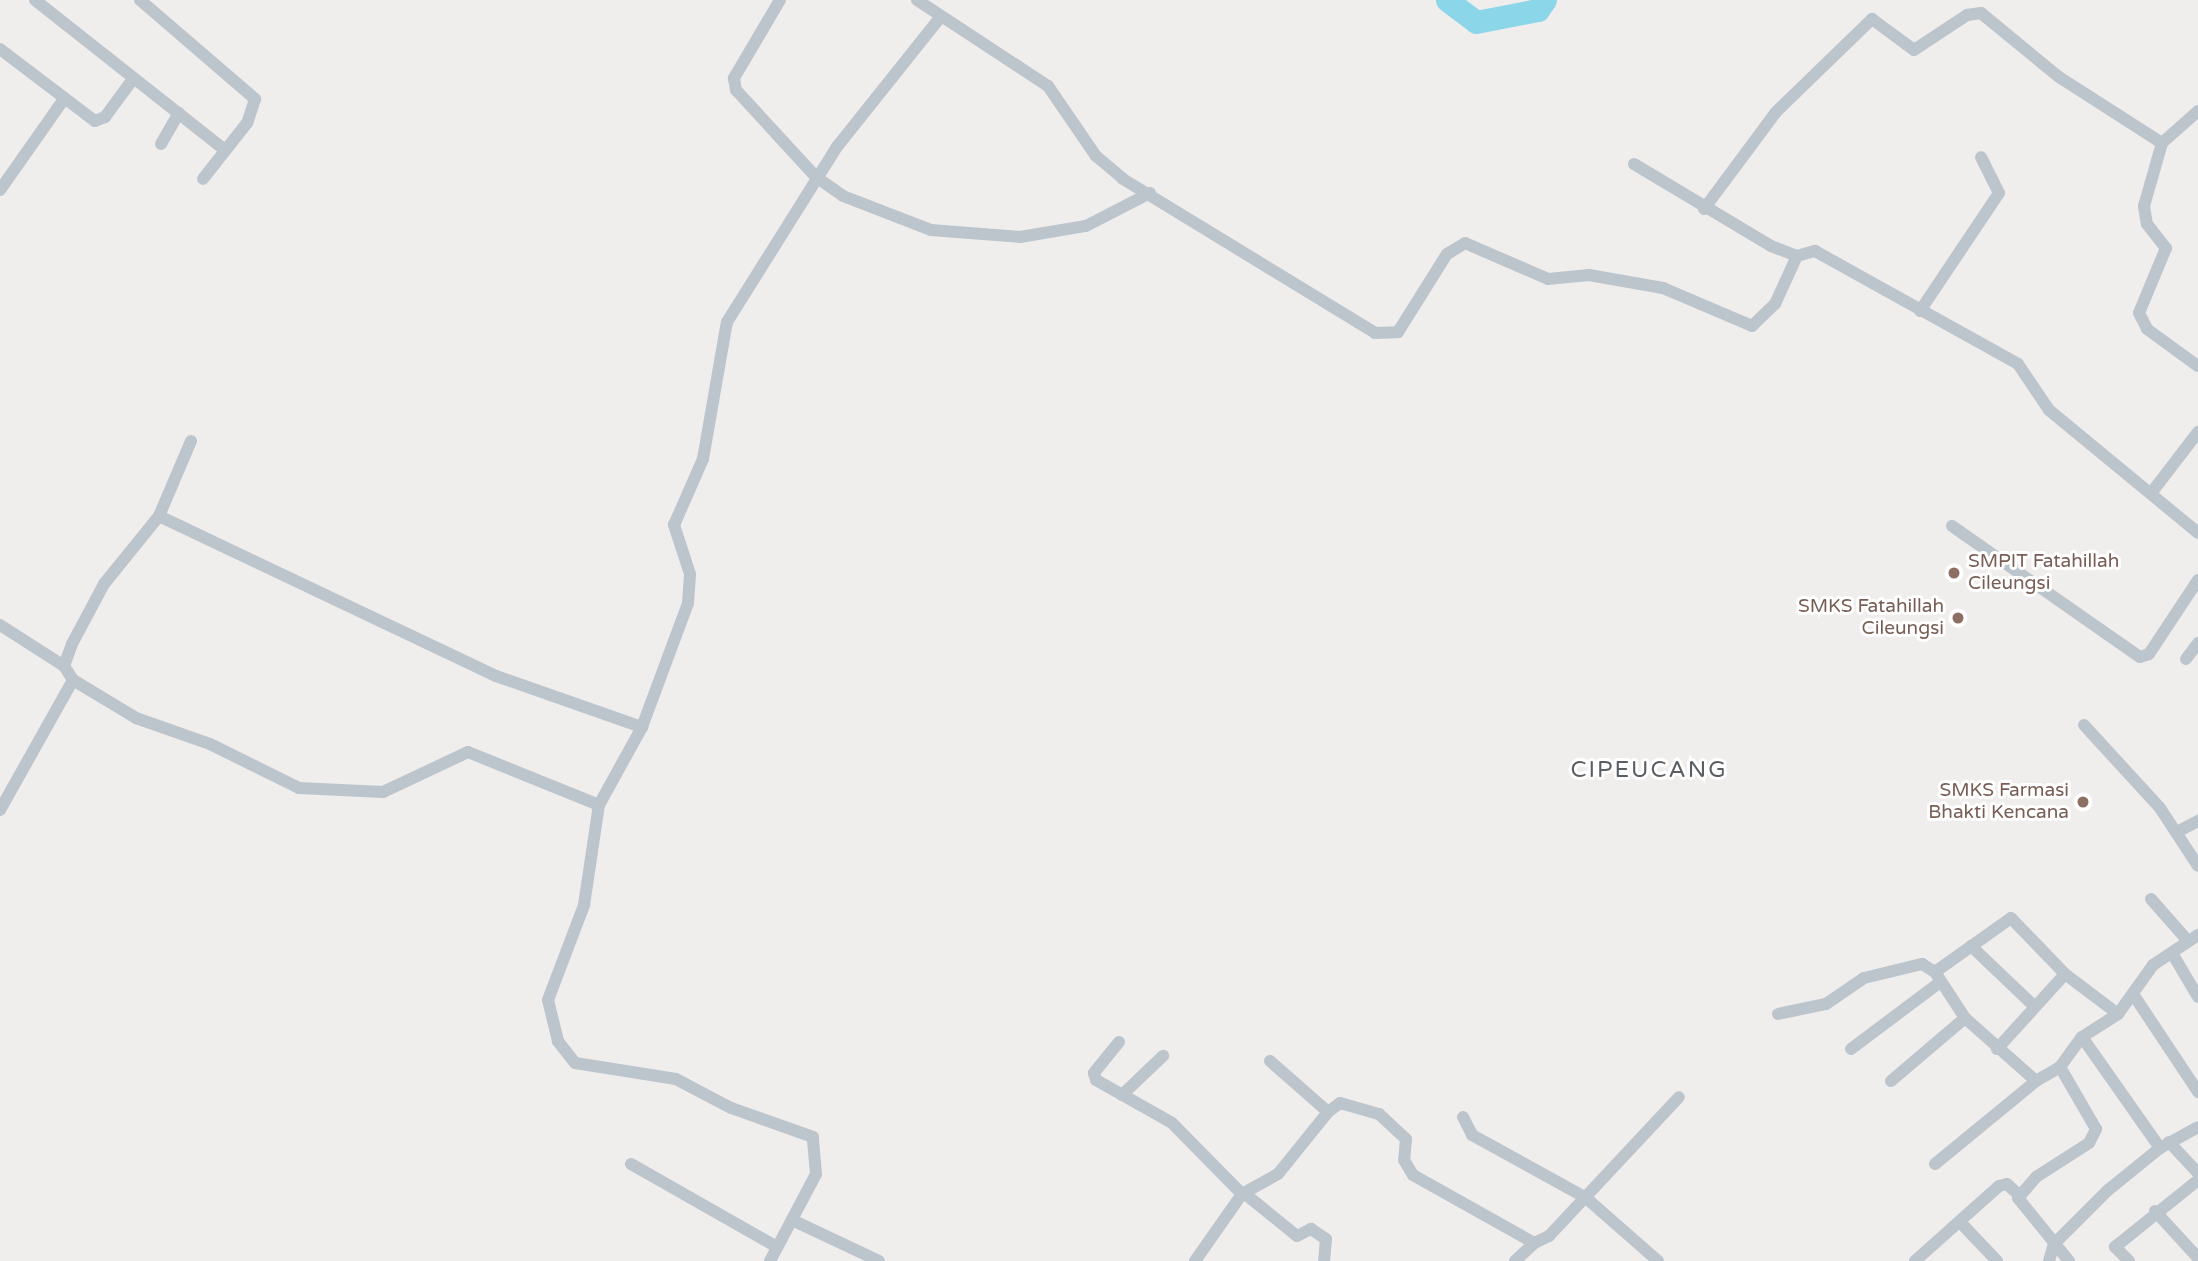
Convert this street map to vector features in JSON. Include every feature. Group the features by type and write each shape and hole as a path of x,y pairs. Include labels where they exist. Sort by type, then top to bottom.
{"street":[{"path":"35,0 225,149"},
{"path":"140,0 253,94 253,111 203,179"},
{"path":"780,0 734,85 816,177 898,220 963,236 1058,233 1150,193"},
{"path":"917,0 939,19 1048,86 1096,156 1357,323 1388,335 1405,324 1447,254 1465,243 1548,279 1589,275 1662,288 1752,326 1775,304 1797,256"},
{"path":"1704,209 1776,112 1872,19 1914,50 1981,13 2059,77 2162,143"},
{"path":"771,1261 816,1174 813,1137 732,1108 676,1079 583,1066 558,1041 549,989 584,905 598,805 642,727 688,603 690,574 674,524 703,459 723,333 816,177 939,19"},
{"path":"0,48 64,99 99,122 133,79"},
{"path":"0,190 64,99"},
{"path":"2198,111 2162,143 2143,216 2166,248 2139,313 2147,328 2198,366"},
{"path":"161,144 178,113"},
{"path":"1920,312 1999,193 1981,157"},
{"path":"1634,164 1704,209 1797,256 1815,251 1920,312 2018,364 2049,410 2152,492 2198,533"},
{"path":"2152,492 2198,432"},
{"path":"64,666 104,584 159,516 191,441"},
{"path":"159,516 496,676 642,727"},
{"path":"1952,526 2140,657 2149,654 2198,580"},
{"path":"0,625 64,666 73,680 136,719 209,744 299,788 383,792 468,752 598,805"},
{"path":"2186,659 2198,643"},
{"path":"0,810 73,680"},
{"path":"2084,725 2176,832 2198,866"},
{"path":"2176,832 2198,821"},
{"path":"1934,1164 2036,1081 2060,1067 2082,1037 2118,1014 2153,965 2193,938 2151,899"},
{"path":"1851,1049 1971,946 2011,918 2065,974 2118,1014"},
{"path":"1971,946 2035,1007"},
{"path":"2172,953 2198,997"},
{"path":"1778,1014 1826,1004 1855,982 1922,964 1937,977 1965,1018 2036,1081"},
{"path":"1997,1049 2065,974"},
{"path":"2133,994 2198,1092"},
{"path":"1891,1081 1965,1018"},
{"path":"2082,1037 2164,1145 2198,1173"},
{"path":"1119,1042 1094,1076 1172,1123 1243,1193 1297,1236 1311,1229 1326,1239 1324,1261"},
{"path":"1122,1095 1163,1056"},
{"path":"1270,1060 1328,1112"},
{"path":"2019,1195 2089,1143 2096,1129 2060,1067"},
{"path":"1515,1261 1534,1243 1549,1236 1679,1097"},
{"path":"1195,1261 1243,1193 1278,1174 1328,1112 1340,1103 1379,1114 1406,1139 1404,1160 1413,1175 1534,1243"},
{"path":"1463,1117 1472,1135 1585,1197 1658,1261"},
{"path":"2049,1261 2054,1244 2164,1145 2198,1127"},
{"path":"631,1164 777,1247"},
{"path":"2129,1261 2115,1247 2155,1211 2198,1180"},
{"path":"1915,1261 2004,1184 2019,1195 2025,1214 2069,1261"},
{"path":"2155,1211 2198,1258"},
{"path":"792,1220 880,1261"},
{"path":"1960,1222 1997,1261"}],"waterway":[{"path":"1447,0 1476,22 1538,10 1545,0"}],"place":[{"name":"SMPIT Fatahillah Cileungsi","path":"1954,573"},
{"name":"SMKS Fatahillah Cileungsi","path":"1958,618"},
{"name":"SMKS Farmasi Bhakti Kencana","path":"2083,802"}],"district":[{"name":"CIPEUCANG","path":"1649,770"}]}
